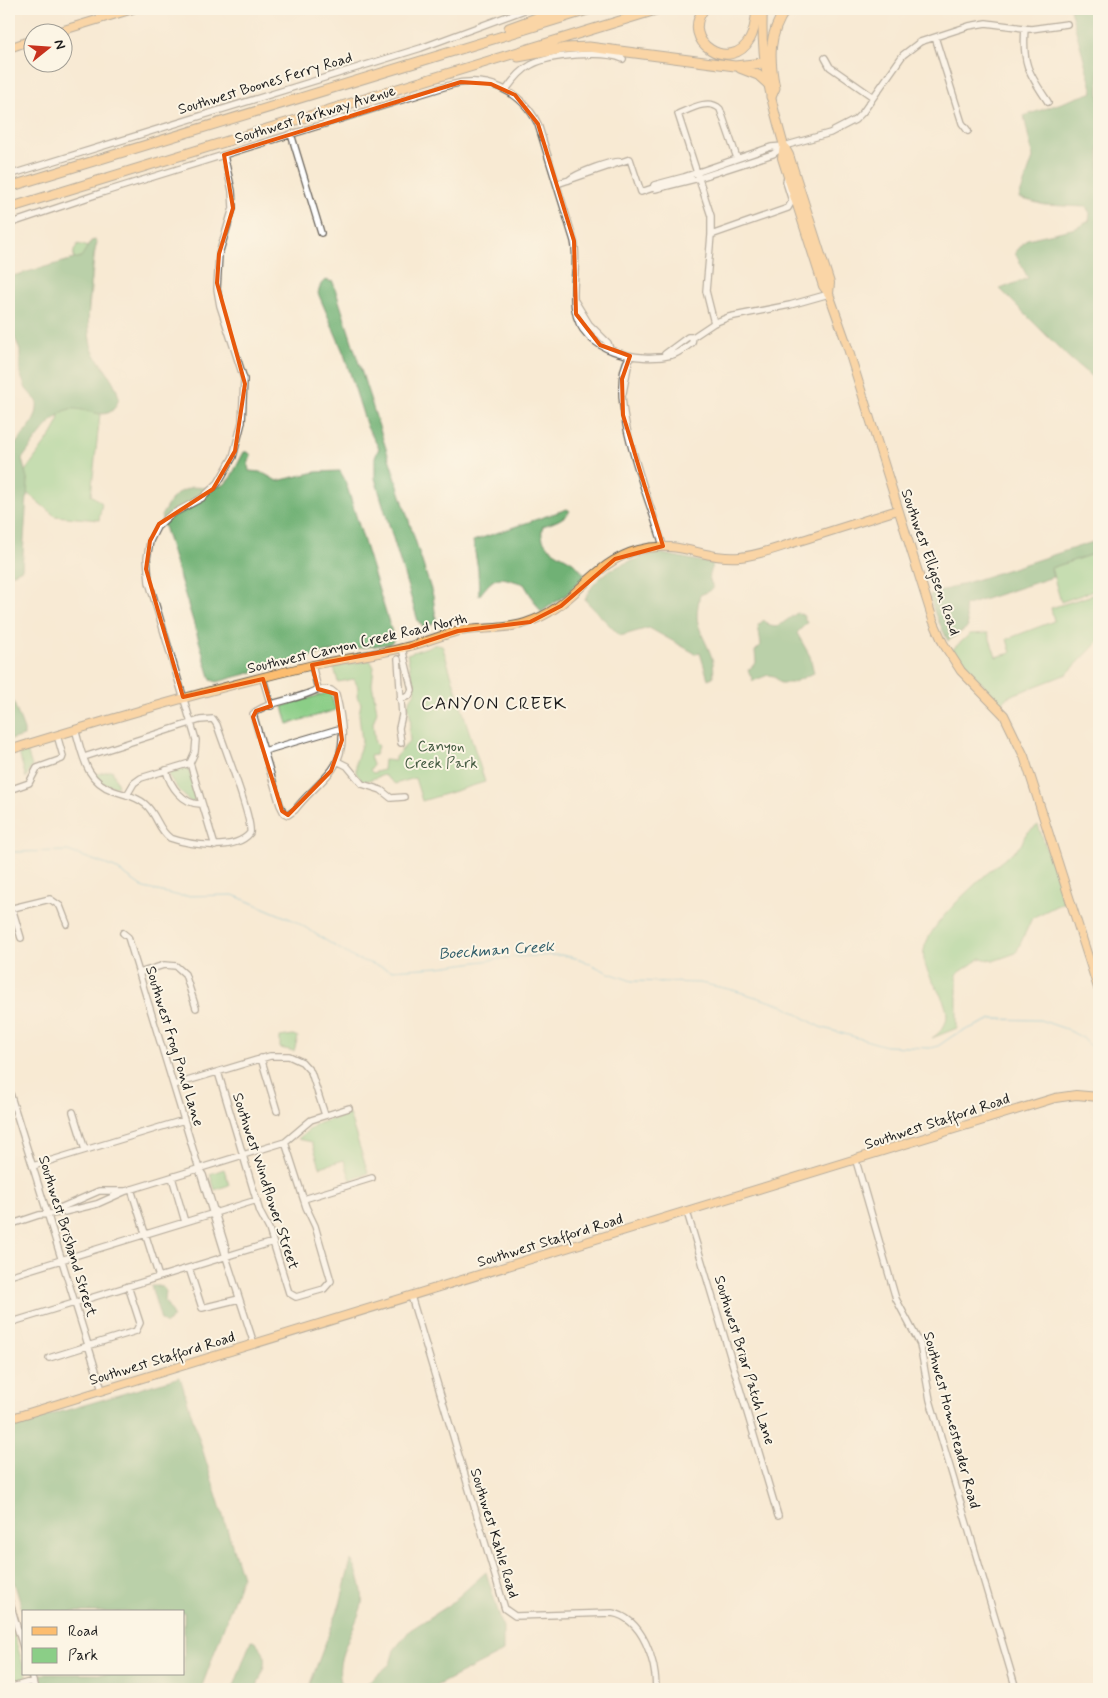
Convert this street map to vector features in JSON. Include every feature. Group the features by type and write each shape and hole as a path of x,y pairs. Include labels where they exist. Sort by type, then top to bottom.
{"highway":[{"path":"441,54 561,9"},
{"path":"9,187 591,9"},
{"path":"9,208 659,9"},
{"path":"704,9 699,19 700,37 710,50 725,54 739,50 750,40 757,9"},
{"path":"770,97 775,88 770,63 770,47 778,22 786,9"},
{"path":"484,63 566,48 588,47 735,66 763,63"},
{"path":"735,66 753,73 768,84"}],"main road":[{"path":"72,27 116,11 133,9"},
{"name":"Southwest Elligsen Road","path":"763,9 763,63 770,97 784,146 789,155 830,283 829,294"},
{"path":"9,48 22,43"},
{"name":"Southwest Elligsen Road","path":"784,146 782,158 787,174 824,286 829,294 933,620 943,643 961,670 1004,715 1021,748 1099,991"},
{"name":"Southwest Canyon Creek Road North","path":"9,750 184,697 263,679 312,665 402,648 462,631 505,628 534,620 561,606 594,574 615,559 638,550 663,546 681,547 719,556 750,556 898,510"},
{"name":"Southwest Stafford Road","path":"9,1419 856,1161 1055,1098 1076,1094 1099,1097"}],"street":[{"name":"Southwest Boones Ferry Road","path":"9,175 422,48 527,9"},
{"path":"698,176 737,158 771,147 784,146 839,130 850,124 863,112 907,51 920,42 975,24 991,23 1024,28 1050,28 1066,24"},
{"path":"1024,28 1025,60 1030,73 1048,102"},
{"path":"935,36 962,123 968,131"},
{"path":"623,59 611,55 585,55 541,61 524,68 506,90 521,100 534,117 557,184 576,248 574,286 576,314 586,331 605,349 630,356 649,358 665,354 672,355 692,343 693,338 714,323 737,314 779,307 829,294"},
{"path":"824,58 830,67 873,97"},
{"name":"Southwest Parkway Avenue","path":"9,224 457,83 480,82 506,90"},
{"path":"714,323 706,291 712,235 711,216 678,114 709,103 716,105 720,109 737,158"},
{"path":"291,134 321,233"},
{"path":"557,184 630,159 641,192 773,154 784,146"},
{"path":"215,846 190,763 196,744 191,722 149,582 146,558 153,534 162,521 202,498 221,480 233,458 240,431 244,399 244,379 220,306 217,289 219,254 233,208 232,191 224,155"},
{"path":"712,235 788,208 792,204 786,182 787,174"},
{"path":"630,356 623,370 621,387 625,424 663,546"},
{"path":"400,699 409,696 412,690 402,648"},
{"path":"398,659 402,715 399,732 401,742"},
{"path":"312,665 318,689"},
{"path":"263,679 271,706"},
{"path":"318,689 331,690 336,694 342,728 342,740 337,761 332,771 288,815 282,811 253,714 271,706 300,698 318,689"},
{"path":"75,729 90,775 97,783 137,799 149,807 170,838 215,846 243,839 250,833 250,826 216,722 210,718 191,722 84,756"},
{"path":"264,752 342,728"},
{"path":"9,790 29,783 38,768 62,759 63,756 57,735"},
{"path":"337,761 347,766 365,786 381,790 391,798 404,797"},
{"path":"127,795 137,780 190,763"},
{"path":"166,770 171,783 186,801 202,804"},
{"path":"21,938 10,909 50,899 60,906 66,924"},
{"name":"Southwest Frog Pond Lane","path":"124,933 128,937 254,1344"},
{"path":"139,973 168,964 179,968 186,978 196,1008"},
{"path":"174,1085 261,1058 282,1055 295,1058 306,1066 314,1079 325,1115"},
{"path":"261,1058 277,1111"},
{"name":"Southwest Windflower Street","path":"218,1072 257,1200 289,1293 293,1297 324,1289 330,1285 330,1278 317,1232 304,1199"},
{"name":"Southwest Brisband Street","path":"9,1090 33,1166 44,1215 62,1260 102,1390"},
{"path":"9,1225 56,1212 97,1204 128,1190 285,1142 308,1122 349,1108"},
{"path":"73,1112 84,1150"},
{"path":"33,1166 184,1120"},
{"path":"285,1142 304,1199 372,1178"},
{"name":"Southwest Homesteader Road","path":"856,1161 896,1299 920,1344 933,1410 1016,1689"},
{"path":"172,1177 185,1222"},
{"path":"56,1212 60,1208 99,1191 128,1190"},
{"path":"128,1190 159,1277"},
{"path":"9,1276 257,1200"},
{"name":"Southwest Briar Patch Lane","path":"687,1212 778,1516"},
{"path":"9,1229 40,1219 44,1215"},
{"path":"9,1323 273,1242"},
{"path":"189,1268 200,1311 239,1299"},
{"path":"49,1358 134,1333 140,1324 128,1286"},
{"name":"Southwest Kahle Road","path":"411,1296 505,1609 514,1616 612,1613 624,1617 637,1627 652,1664 656,1689"},
{"path":"9,1600 22,1643"},
{"path":"9,1688 32,1678 36,1689"}],"highlighted area":[{"path":"461,82 491,84 515,95 538,124 574,241 576,314 600,345 630,356 622,379 623,415 663,546 615,559 561,606 530,622 458,631 409,647 312,665 318,689 336,694 342,740 331,771 288,815 282,811 253,717 256,711 271,706 263,679 183,697 146,569 150,541 159,524 213,489 235,451 245,384 217,283 219,254 233,208 224,155"}],"green space":[{"path":"1070,9 1099,9 1099,383 1068,357 1000,289 1028,278 1015,253 1027,239 1076,228 1089,221 1090,213 1086,207 1044,205 1019,198 1033,158 1024,116 1093,92"},
{"path":"95,240 97,243 92,266 88,314 90,342 93,351 115,385 119,398 111,412 105,414 70,409 57,416 22,459 28,482 22,569 12,574 9,573 9,447 14,447 30,426 36,415 37,401 26,389 20,373 20,350 9,323 9,277 81,257 91,241"},
{"path":"78,244 95,249 87,328 86,384 101,405 91,495 102,503 99,520 55,516 16,484 57,425 61,406 74,251"},
{"path":"325,280 333,282 433,596 436,619 432,624 423,627 418,621 375,478 375,457 379,448 367,427 344,354 318,293 321,284"},
{"path":"244,452 248,452 251,455 248,465 249,471 261,472 277,481 316,472 340,471 345,480 393,641 389,644 324,653 217,682 211,680 161,516 170,501 178,493 191,487 210,488 224,485 231,477"},
{"path":"567,509 570,511 565,516 543,526 542,533 543,539 551,549 574,563 585,575 567,594 541,612 524,584 498,578 490,583 479,596 478,569 473,541"},
{"path":"1099,540 1099,552 1051,568 1053,577 964,606 968,627 948,641 935,614 929,595"},
{"path":"1099,552 1099,589 1061,602 1051,568"},
{"path":"659,553 713,564 709,578 713,587 710,591 700,595 697,617 713,663 713,677 708,679 700,653 696,654 649,628 620,636 585,600 590,589 606,573 626,563"},
{"path":"1099,593 1099,641 1067,674 1007,697 1001,705 952,650 970,634 988,633 996,657 1011,653 1007,639 1054,621 1051,608"},
{"path":"797,613 803,615 807,623 797,633 810,656 814,673 792,683 780,683 774,676 768,675 753,681 748,670 756,663 755,651 761,645 758,625 764,620 770,626 777,627"},
{"name":"Canyon Creek Park","path":"437,644 442,645 485,782 422,801 415,778 395,784 384,775 363,782 356,773 356,761 362,742 359,714 361,703 357,697 358,687 354,679 338,682 334,667 370,660 374,667 372,684 377,711 373,723 375,743 378,746 375,755 370,756 373,765 370,770 373,773 383,770 384,760 395,761 395,757 410,741 411,721 408,703 415,692 407,654"},
{"path":"9,690 24,730 24,736 9,740"},
{"path":"330,692 336,710 288,724 283,706"},
{"path":"27,751 32,766 26,778 19,753"},
{"path":"176,768 188,768 198,798 191,803 168,775"},
{"path":"112,770 118,785 114,787 102,783 94,775"},
{"path":"1038,825 1066,901 1032,918 1016,953 993,961 981,958 957,974 957,1028 932,1038 943,1028 947,1017 941,995 924,962 924,950 928,938 937,924 964,895 1020,846 1026,834"},
{"path":"293,1035 298,1037 294,1051 280,1048 280,1037"},
{"path":"349,1114 368,1173 351,1180 344,1160 320,1167 312,1142 298,1139 316,1124"},
{"path":"224,1169 229,1185 215,1190 210,1174"},
{"path":"151,1286 161,1286 166,1291 165,1301 173,1316 165,1324 161,1320"},
{"path":"180,1377 242,1577 201,1689 45,1689 41,1676 185,1676 185,1610 22,1610 9,1564 9,1427"},
{"path":"351,1560 360,1581 363,1600 342,1658 340,1679 344,1689 308,1689 340,1604"},
{"path":"486,1572 503,1628 503,1652 430,1689 360,1689 390,1664 394,1650 410,1630 448,1606"},
{"path":"9,1618 22,1662 22,1676 26,1676 27,1679 9,1685"},
{"path":"251,1640 258,1645 264,1656 263,1668 256,1689 233,1689"}],"waterway":[{"name":"Boeckman Creek","path":"9,852 68,851 115,868 144,888 180,896 233,895 295,921 354,958 391,970 439,967 514,957 561,955 580,959 609,973 632,981 700,983 733,990 782,1005 820,1027 886,1046 930,1048 938,1046 954,1035 992,1019 1040,1020 1066,1029 1083,1038 1099,1056"}],"district":[{"name":"CANYON CREEK","path":"494,703"}]}
